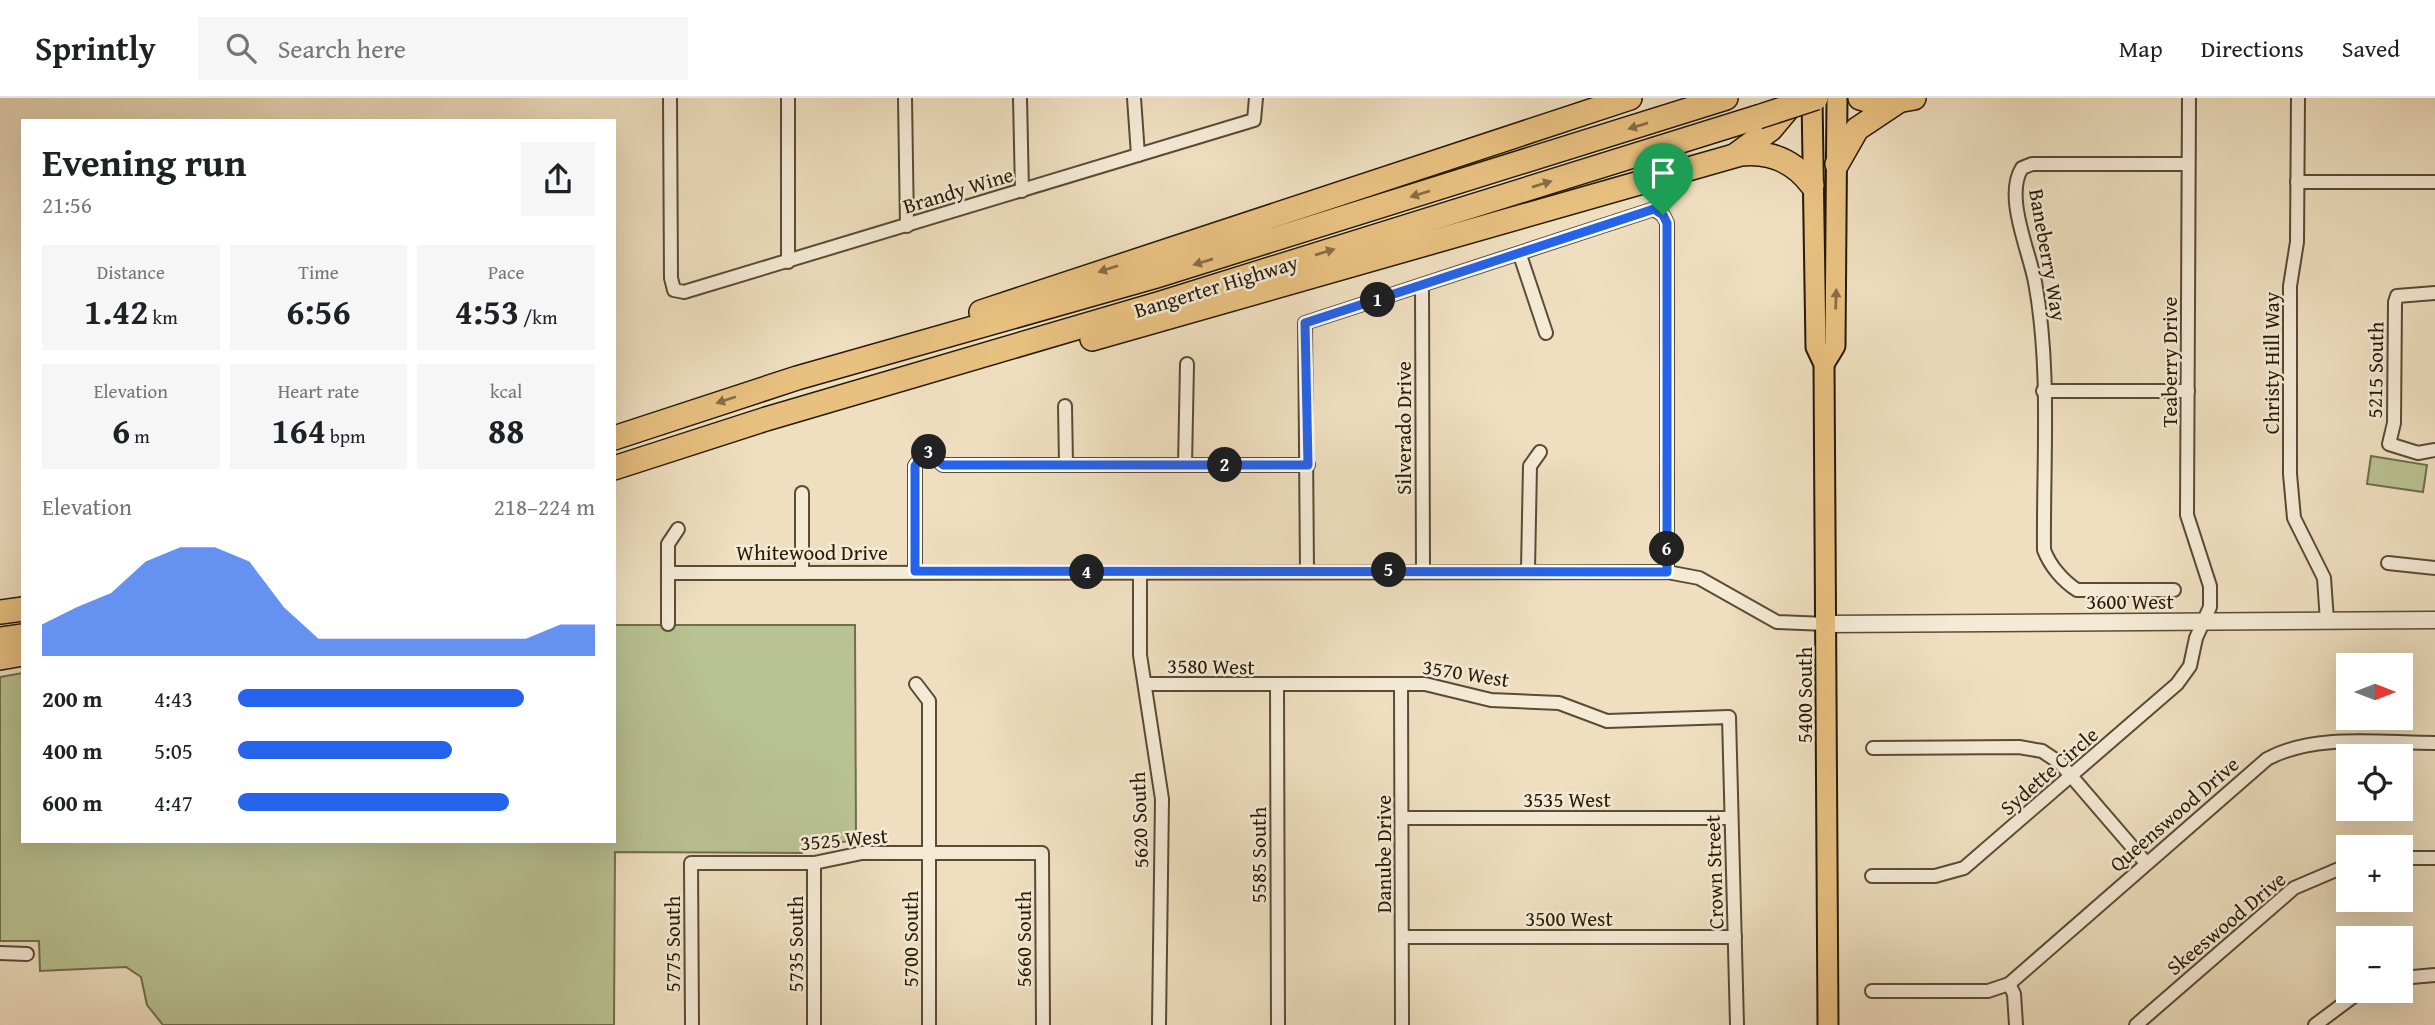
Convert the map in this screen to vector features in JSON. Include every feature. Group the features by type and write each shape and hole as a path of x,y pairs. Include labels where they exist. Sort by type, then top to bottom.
{"highway":[{"path":"757,390 804,371 1242,224 1630,98"},
{"name":"Bangerter Highway","path":"616,437 757,390 1140,281 1726,98"},
{"path":"1731,157 1810,98"},
{"name":"Bangerter Highway","path":"616,467 766,419 1161,303 1758,117 1810,98"},
{"path":"1860,98 1871,103 1905,101"},
{"path":"1837,164 1857,129 1905,101"},
{"path":"766,419 1005,362 1217,306 1731,157 1751,153 1772,155 1792,164 1812,185"},
{"path":"0,603 21,603"},
{"path":"0,612 21,609"},
{"path":"0,639 21,636"},
{"path":"0,659 21,654"}],"main road":[{"name":"5400 South","path":"1810,98 1816,346 1824,364 1828,1025"},
{"name":"5400 South","path":"1824,364 1835,346 1837,98"}],"street":[{"name":"Brandy Wine","path":"670,98 670,265 674,290 695,292 1254,120 1256,98"},
{"path":"788,98 788,262"},
{"path":"905,98 907,226"},
{"path":"1020,98 1022,191"},
{"path":"1134,98 1138,155"},
{"name":"Teaberry Drive","path":"2189,98 2188,515 2210,586 2210,607 2204,622"},
{"name":"Christy Hill Way","path":"2298,98 2297,242 2290,286 2290,474 2294,518 2324,578 2328,621"},
{"name":"Baneberry Way","path":"2043,391 2043,330 2035,279 2014,188 2022,168 2032,164 2188,164"},
{"path":"2297,182 2435,182"},
{"path":"1307,570 1305,323 1520,255 1654,209 1663,215 1667,223 1667,572"},
{"path":"1520,255 1546,333"},
{"name":"Silverado Drive","path":"1422,286 1423,570"},
{"name":"5215 South","path":"2435,293 2397,296 2394,423 2389,444 2418,453 2435,450"},
{"path":"1185,465 1187,363"},
{"path":"2174,590 2077,590 2067,583 2048,560 2044,550 2043,391 2188,391"},
{"path":"1065,406 1066,464"},
{"path":"915,571 915,466 926,450 943,465 1308,465"},
{"path":"1528,569 1530,466 1540,452"},
{"path":"802,493 802,571"},
{"path":"668,624 668,544 678,529"},
{"path":"2388,563 2435,568"},
{"name":"Whitewood Drive","path":"668,573 1140,573 1528,569 1667,572 1699,578 1777,622 1826,624"},
{"name":"5620 South","path":"1140,573 1140,655 1163,799 1159,1025"},
{"name":"3600 West","path":"1826,624 2435,620"},
{"name":"Sydette Circle","path":"1872,876 1936,876 1964,868 2072,777 2185,676 2204,622"},
{"name":"5700 South","path":"916,684 929,701 929,1025"},
{"name":"3580 West","path":"1145,684 1277,685"},
{"name":"Danube Drive","path":"1401,684 1402,1025"},
{"name":"3570 West","path":"1277,685 1435,685 1491,700 1545,701 1607,721 1729,717"},
{"name":"5585 South","path":"1277,685 1278,1025"},
{"name":"Crown Street","path":"1729,717 1737,1025"},
{"name":"Queenswood Drive","path":"2009,984 2267,759 2284,750 2317,744 2435,743"},
{"path":"1873,748 2032,748 2051,756 2146,863"},
{"name":"3535 West","path":"1403,818 1731,818"},
{"name":"3525 West","path":"691,863 814,863 853,854 1042,853"},
{"name":"5660 South","path":"1042,853 1043,1025"},
{"path":"2413,858 2435,858"},
{"name":"5775 South","path":"691,863 692,1025"},
{"name":"5735 South","path":"814,863 814,1025"},
{"name":"Skeeswood Drive","path":"2136,1025 2294,888 2336,870"},
{"name":"3500 West","path":"1402,937 1735,937"},
{"path":"0,953 27,954"},
{"path":"2413,977 2435,975"},
{"path":"1872,991 1988,990 2009,984 2014,994 2016,1025"},
{"path":"2315,1025 2345,1003"}],"green space":[{"path":"2371,456 2427,465 2423,492 2367,484"},
{"path":"616,625 855,625 856,840 803,848 802,853 615,852 614,1025 163,1025 147,1005 141,977 126,967 40,971 39,941 0,941 0,677 21,673 21,843 616,843"}],"route":[{"path":"1654,209 1663,215 1667,223 1667,572 1528,569 1140,573 915,571 915,466 926,450 943,465 1308,465 1305,323 1520,255 1646,211 1654,209"}]}
